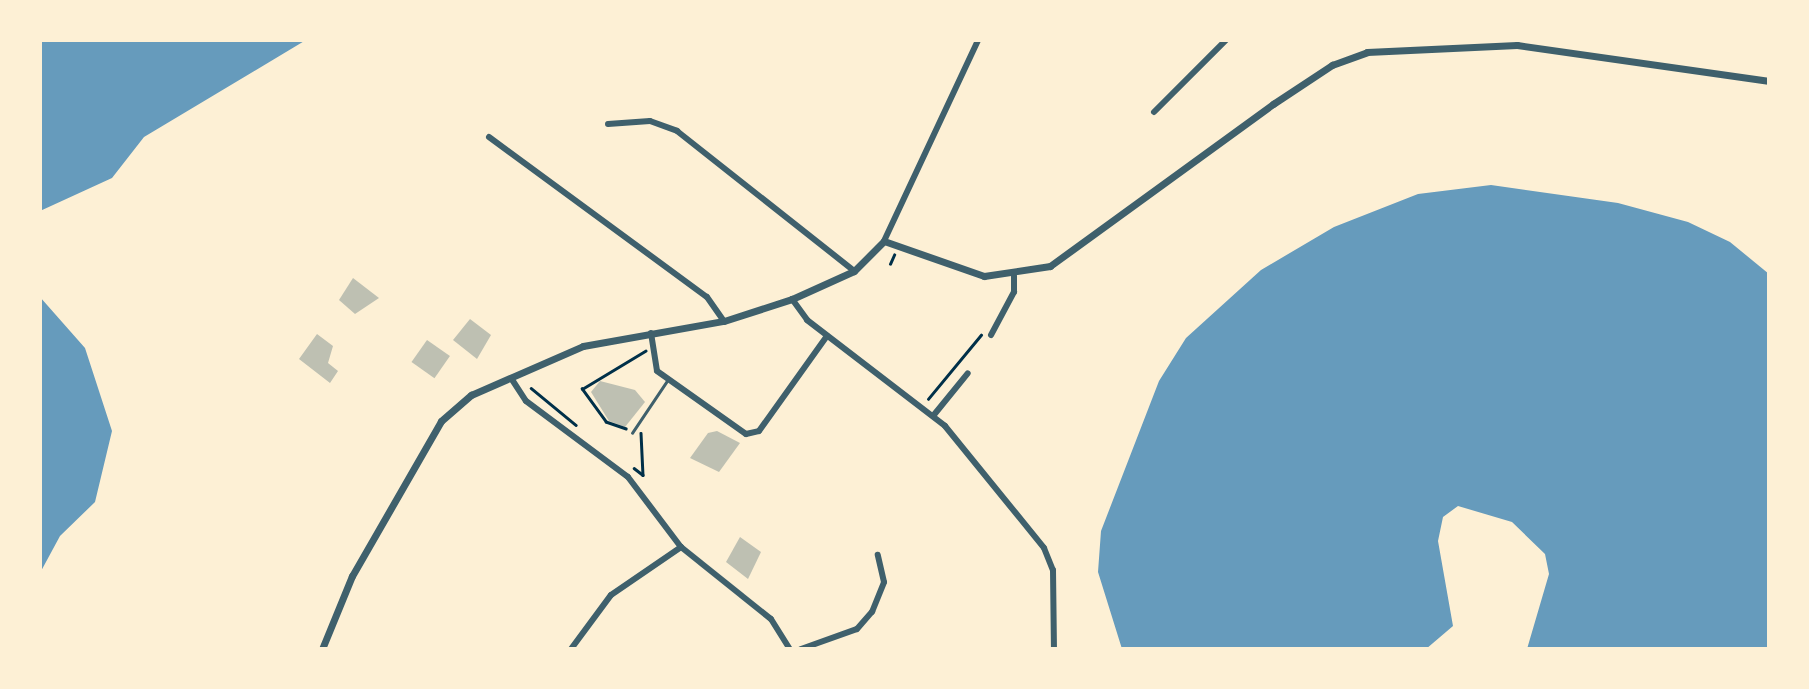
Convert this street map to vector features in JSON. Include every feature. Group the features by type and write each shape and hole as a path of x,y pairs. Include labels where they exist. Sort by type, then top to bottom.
{"street":[{"path":"322,649 352,576 427,440 457,405 511,377 583,346 724,321 792,299 854,271 884,241 978,40"},
{"path":"1154,112 1226,40"},
{"path":"884,241 984,276 1014,276 1050,266 1273,104 1332,65 1367,52 1517,45 1769,81"},
{"path":"608,124 650,121 677,131 854,271"},
{"path":"489,137 707,297 724,321"},
{"path":"991,335 1014,292 1014,276"},
{"path":"792,299 827,336 933,416 1044,548 1054,570 1054,649"},
{"path":"651,333 656,372 737,432 759,431 827,336"},
{"path":"933,416 968,373"},
{"path":"511,377 526,401 628,477 681,547 771,619 790,649"},
{"path":"571,649 611,595 681,547"},
{"path":"801,649 857,629 872,612 884,582 878,555"}],"lane":[{"path":"632,433 667,381"}],"path":[{"path":"921,408 979,335 991,335"},
{"path":"632,433 606,422 582,388 653,344"},
{"path":"531,388 587,434"},
{"path":"632,467 643,475 639,424"}],"water":[{"path":"40,40 306,40 144,137 112,178 40,211"},
{"path":"1491,185 1618,203 1688,222 1730,242 1769,274 1769,649 1527,649 1549,574 1545,554 1512,522 1458,506 1443,517 1438,541 1453,626 1426,649 1122,649 1098,572 1101,531 1159,381 1186,338 1261,270 1334,227 1418,194"},
{"path":"40,297 85,348 112,431 95,502 60,536 40,573"}],"building":[{"path":"353,278 379,298 355,314 339,300"},
{"path":"470,319 491,335 477,359 453,340"},
{"path":"317,334 333,346 328,363 338,371 330,383 299,359"},
{"path":"427,340 450,356 434,378 412,362"},
{"path":"600,381 635,390 645,402 625,427 609,421 591,392"},
{"path":"717,431 740,443 719,472 690,458 708,433"},
{"path":"740,537 761,552 748,579 726,562"}]}
